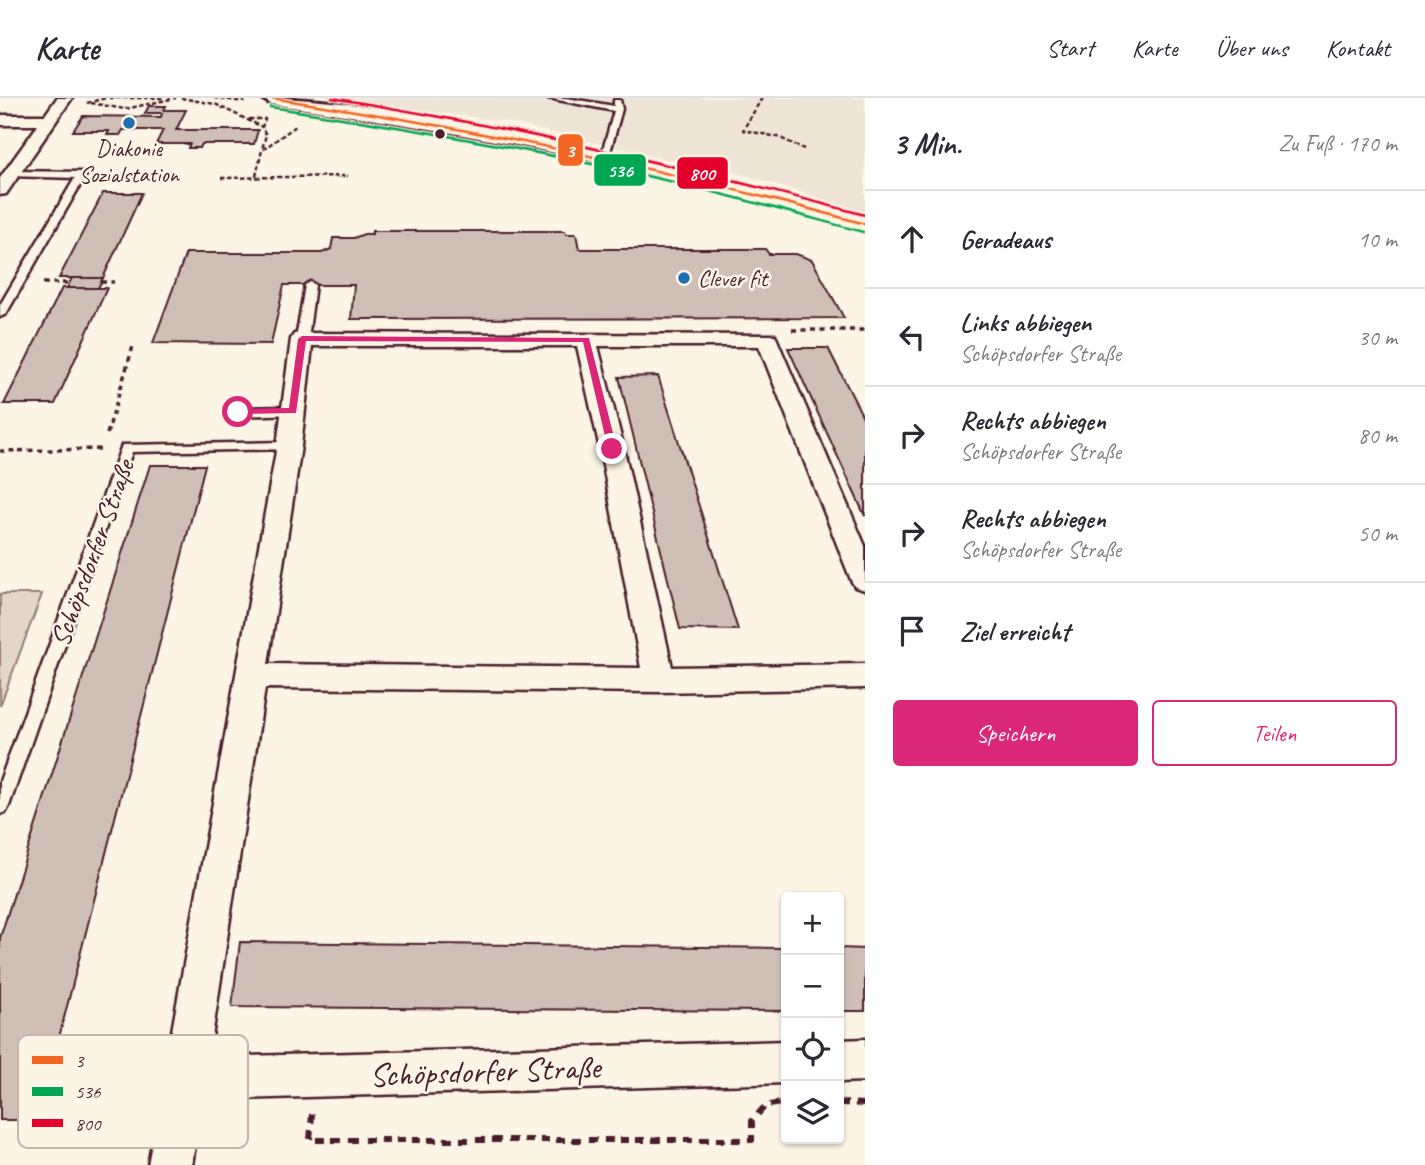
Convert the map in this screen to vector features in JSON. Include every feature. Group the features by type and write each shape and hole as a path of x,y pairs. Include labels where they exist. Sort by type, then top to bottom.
{"street":[{"path":"0,190 65,98"},
{"path":"271,98 432,122 606,157 865,224"},
{"path":"0,120 50,120"},
{"path":"190,1035 289,446 302,339 767,340 865,580"},
{"path":"586,340 612,449 659,680"},
{"path":"250,676 659,680 865,676"},
{"path":"844,1061 865,1060"},
{"name":"Schöpsdorfer Straße","path":"248,1077 781,1062"}],"lane":[{"path":"552,98 618,109"},
{"path":"606,157 618,109 616,98"},
{"path":"0,314 81,175 12,174"},
{"path":"302,339 310,285"},
{"path":"238,412 293,411"},
{"name":"Schöpsdorfer Straße","path":"0,806 127,448 289,446"}],"path":[{"path":"109,98 169,98"},
{"path":"87,103 125,109 176,98"},
{"path":"181,98 215,104 262,127 266,135 256,176"},
{"path":"762,98 743,130 778,136 804,149"},
{"path":"244,118 265,120 262,127"},
{"path":"262,150 303,121"},
{"path":"221,178 348,176"},
{"path":"100,282 114,282"},
{"path":"786,330 865,330"},
{"path":"0,450 127,448"},
{"path":"844,1103 865,1104"},
{"path":"313,1107 310,1140 752,1140 752,1121 765,1106 781,1104"}],"shaded area":[{"path":"331,98 865,98 865,212 700,162 669,160 507,122"},
{"path":"0,594 42,594 0,706"}],"building":[{"name":"Diakonie Sozialstation","path":"149,106 166,106 164,110 186,110 176,130 258,130 254,144 202,144 200,148 188,148 190,144 156,144 163,130 123,130 120,135 107,135 109,131 73,131 83,116 161,117 162,113 145,113"},
{"path":"103,193 142,193 103,278 59,278"},
{"path":"372,231 565,231 566,234 576,234 579,249 765,249 769,254 796,254 812,260 844,318 351,319 354,285 284,285 271,344 153,343 186,253 322,253 331,249 333,238 354,238 372,234"},
{"path":"72,278 103,278 98,288 67,288"},
{"path":"62,288 107,288 55,404 4,404"},
{"path":"788,348 828,348 865,421 865,516"},
{"path":"658,376 738,630 680,629 619,377"},
{"path":"150,465 205,465 60,1035 18,1035 18,1120 0,1120 0,938"},
{"path":"240,942 781,948 781,1011 232,1007"},
{"path":"844,948 865,949 865,1011 844,1011"}],"transit line":[{"name":"3","path":"271,98 508,137 703,180 865,224"},
{"name":"800","path":"332,98 534,134 733,180 865,215"},
{"name":"536","path":"270,107 506,146 701,189 863,232"}],"place":[{"name":"Diakonie Sozialstation","path":"129,123"},
{"name":"Clever fit","path":"684,278"}],"route":[{"path":"238,412 293,411 302,339 586,340 612,449"}]}
